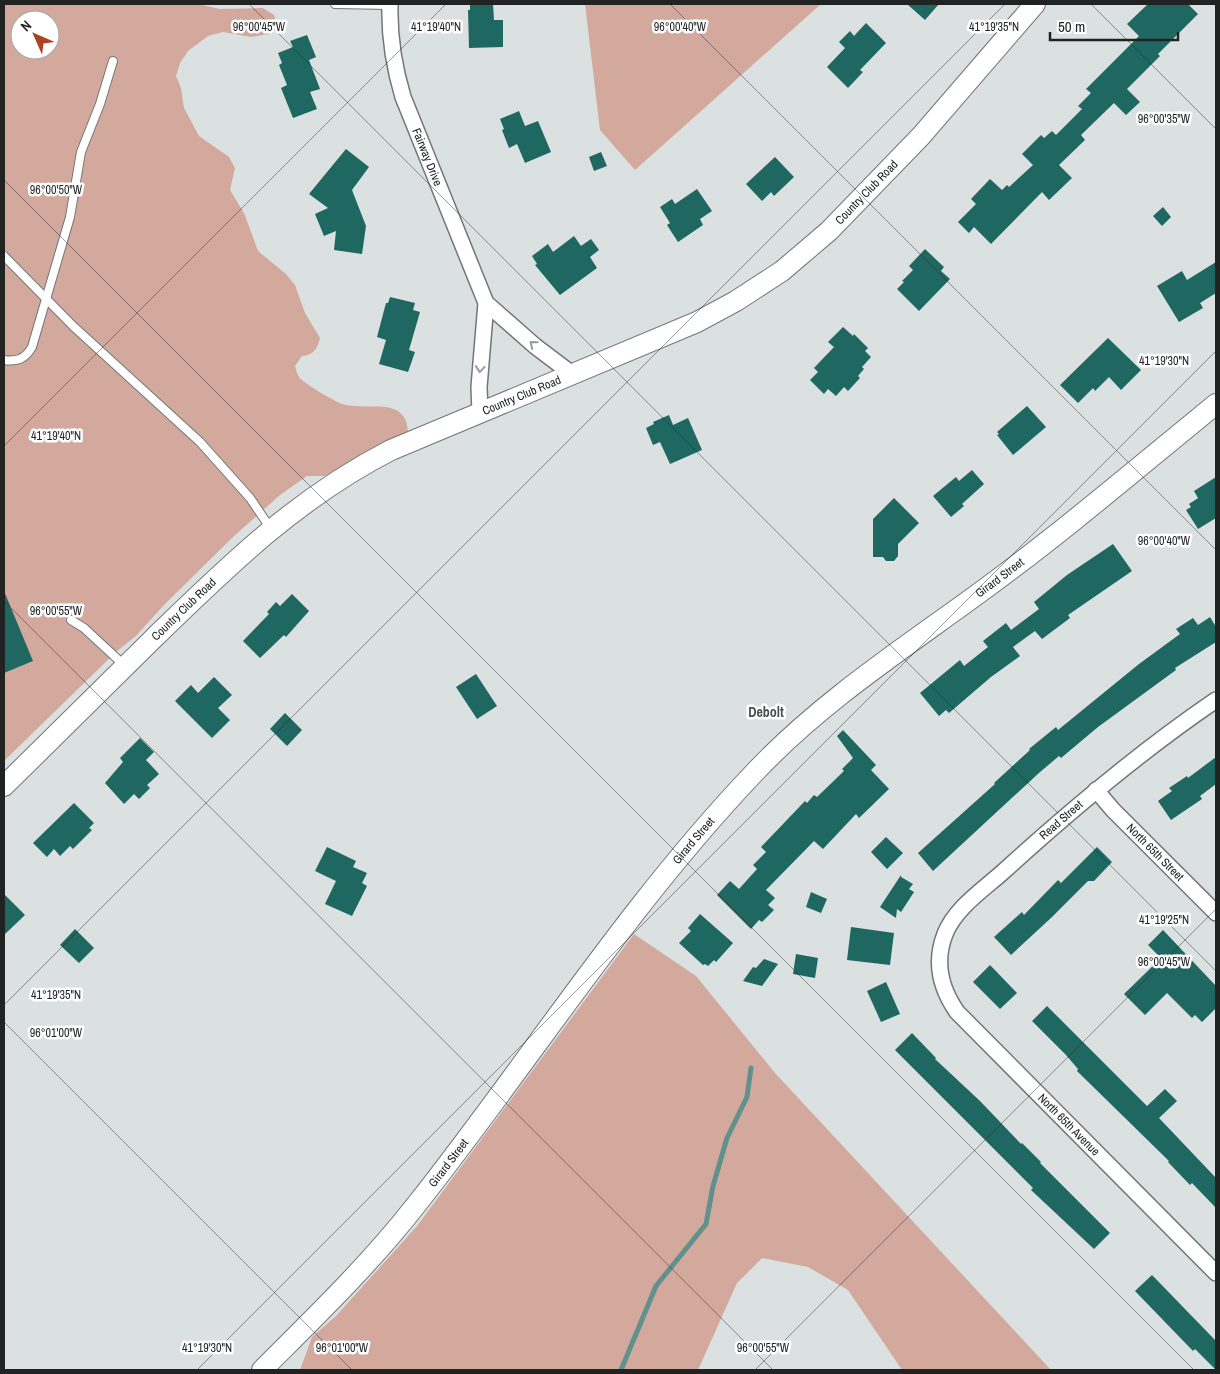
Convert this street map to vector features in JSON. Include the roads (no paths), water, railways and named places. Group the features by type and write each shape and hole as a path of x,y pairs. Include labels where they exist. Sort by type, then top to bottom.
{"street":[{"name":"Country Club Road","path":"4,786 192,601 271,529 306,502 360,466 391,450 697,322 736,301 782,270 829,231 921,136 1035,4"},
{"name":"Fairway Drive","path":"390,5 395,70 403,97 486,304 479,387 480,413"},
{"name":"Fairway Drive","path":"486,304 535,346 572,374"},
{"name":"Girard Street","path":"262,1370 348,1283 390,1237 470,1135 620,931 660,881 754,773 795,732 839,695 988,587 1077,518 1216,404"},
{"name":"Read Street","path":"939,965 940,951 945,933 960,913 1038,840 1096,790 1216,700"},
{"name":"North 65th Street","path":"1096,790 1113,810 1216,914"},
{"name":"North 65th Avenue","path":"939,965 942,986 948,999 958,1012 1216,1274"}],"lane":[{"path":"335,4 390,5"},
{"path":"4,360 21,360 28,353 34,340 70,216 81,152 100,104 112,61"},
{"path":"4,256 46,299 200,442 250,498 271,529"},
{"path":"71,620 84,628 125,666"}],"waterway":[{"path":"621,1370 656,1286 706,1224 713,1186 727,1138 747,1097 751,1068"}],"district":[{"name":"Debolt","path":"766,712"}]}
